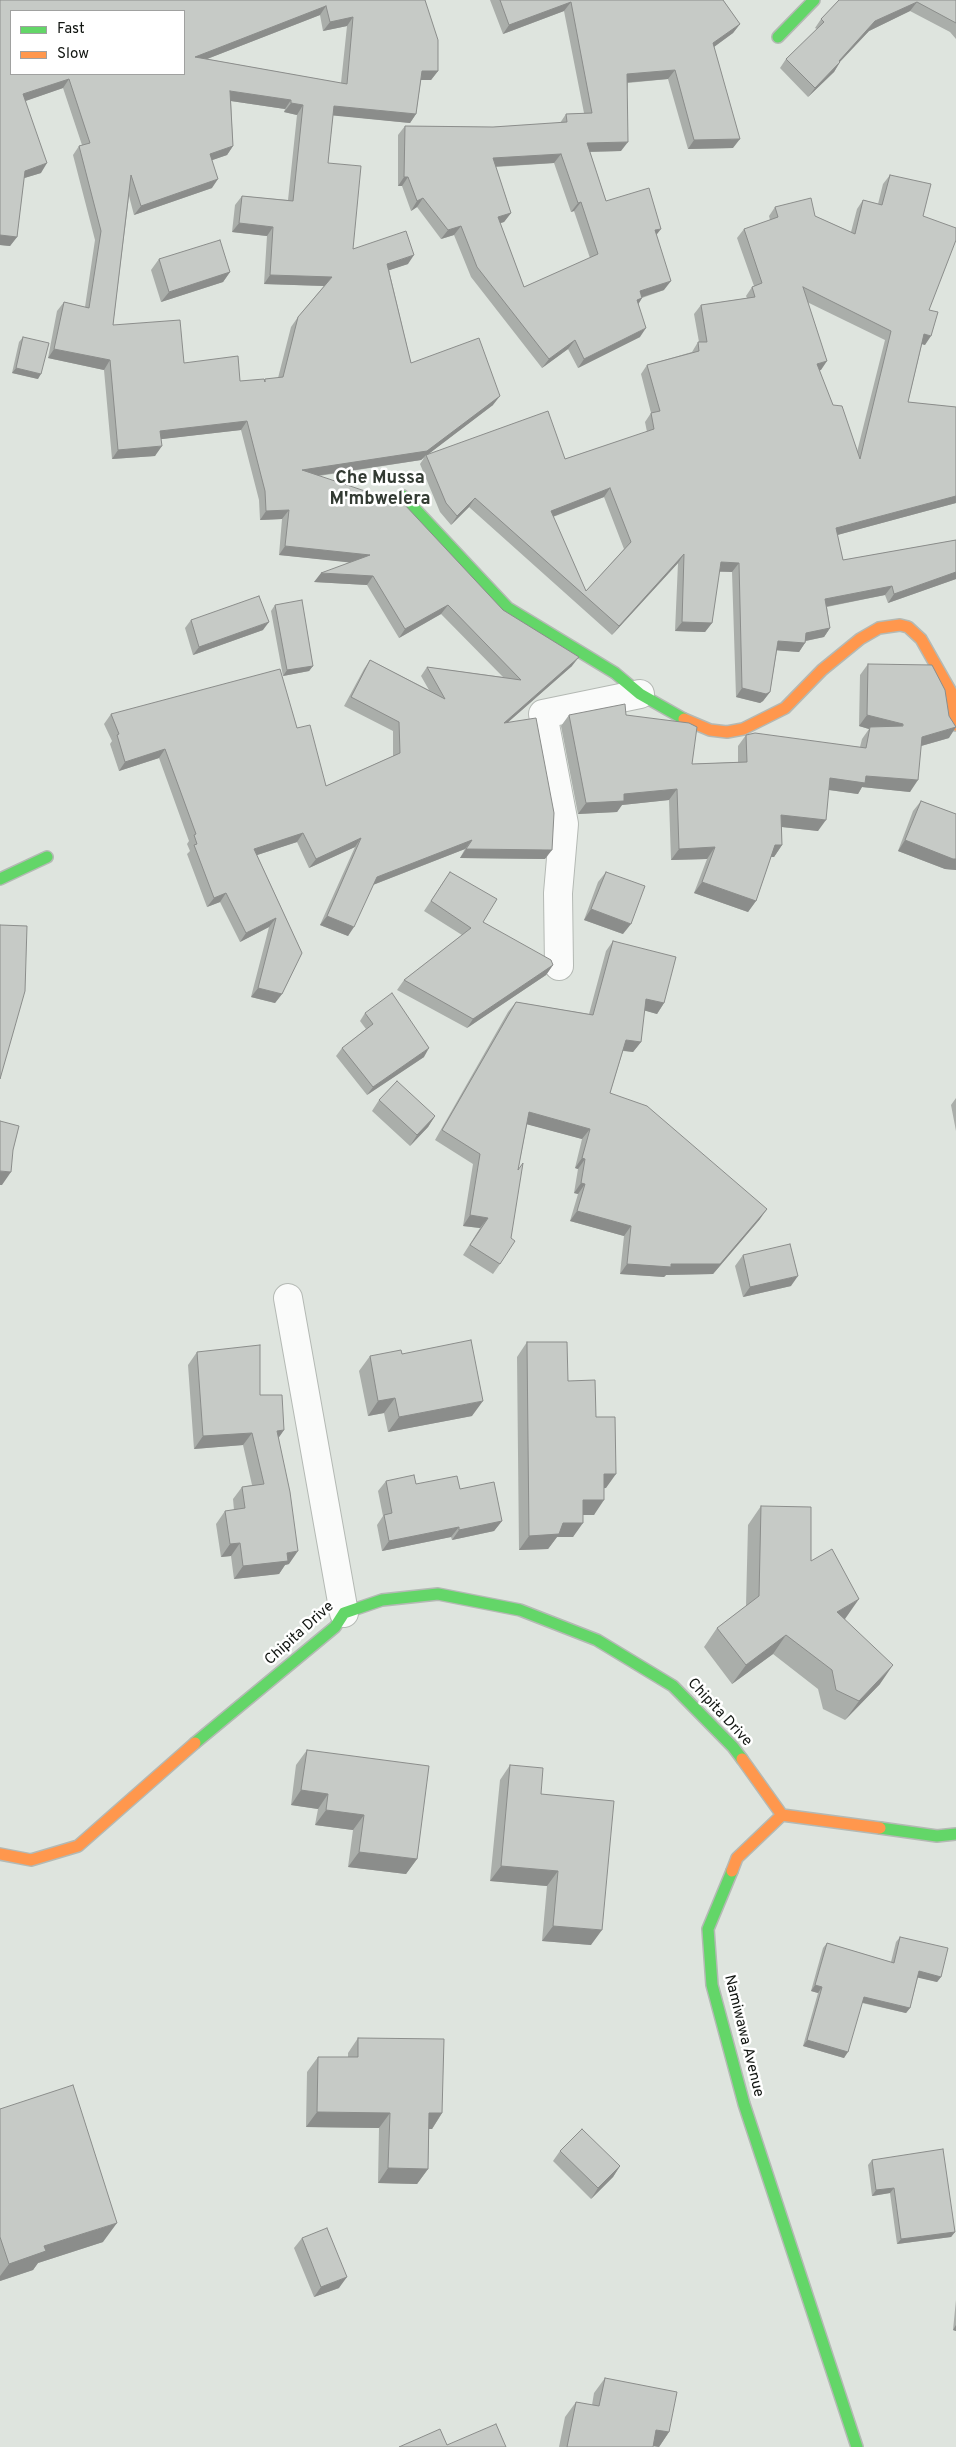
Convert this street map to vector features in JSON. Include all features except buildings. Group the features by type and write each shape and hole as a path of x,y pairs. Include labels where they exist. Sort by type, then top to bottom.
{"street":[{"path":"778,37 814,0"},
{"path":"403,496 508,608 615,673 640,694 679,717 710,730 727,732 743,729 785,708 822,670 860,639 880,628 900,625 908,627 920,638 951,692 956,725"},
{"path":"559,966 558,893 564,824 543,714 640,694"},
{"path":"0,879 47,856"},
{"path":"288,1298 344,1613"},
{"name":"Chipita Drive","path":"0,1854 31,1860 78,1846 171,1763 335,1627 344,1613 382,1600 438,1594 520,1610 597,1640 673,1686 733,1747 782,1815"},
{"path":"782,1815 936,1836 956,1834"},
{"name":"Namiwawa Avenue","path":"782,1815 738,1858 708,1929 712,1985 744,2104 857,2447"}],"traffic: fast":[{"path":"778,37 814,0"},
{"path":"403,496 508,608 615,673 640,694 684,719"},
{"path":"0,879 47,857"},
{"path":"195,1743 335,1627 344,1613 382,1600 438,1594 520,1610 597,1640 673,1686 733,1747 742,1759"},
{"path":"880,1828 937,1836 956,1834"},
{"path":"732,1871 708,1929 712,1985 744,2104 857,2447"}],"traffic: slow":[{"path":"684,719 710,730 727,732 743,729 785,708 822,670 860,639 879,628 900,625 908,627 921,639 951,692 956,725"},
{"path":"0,1854 31,1860 78,1846 195,1743"},
{"path":"742,1759 782,1815"},
{"path":"732,1871 737,1858 782,1815 880,1828"}],"district":[{"name":"Che Mussa M'mbwelera","path":"380,489"}]}
